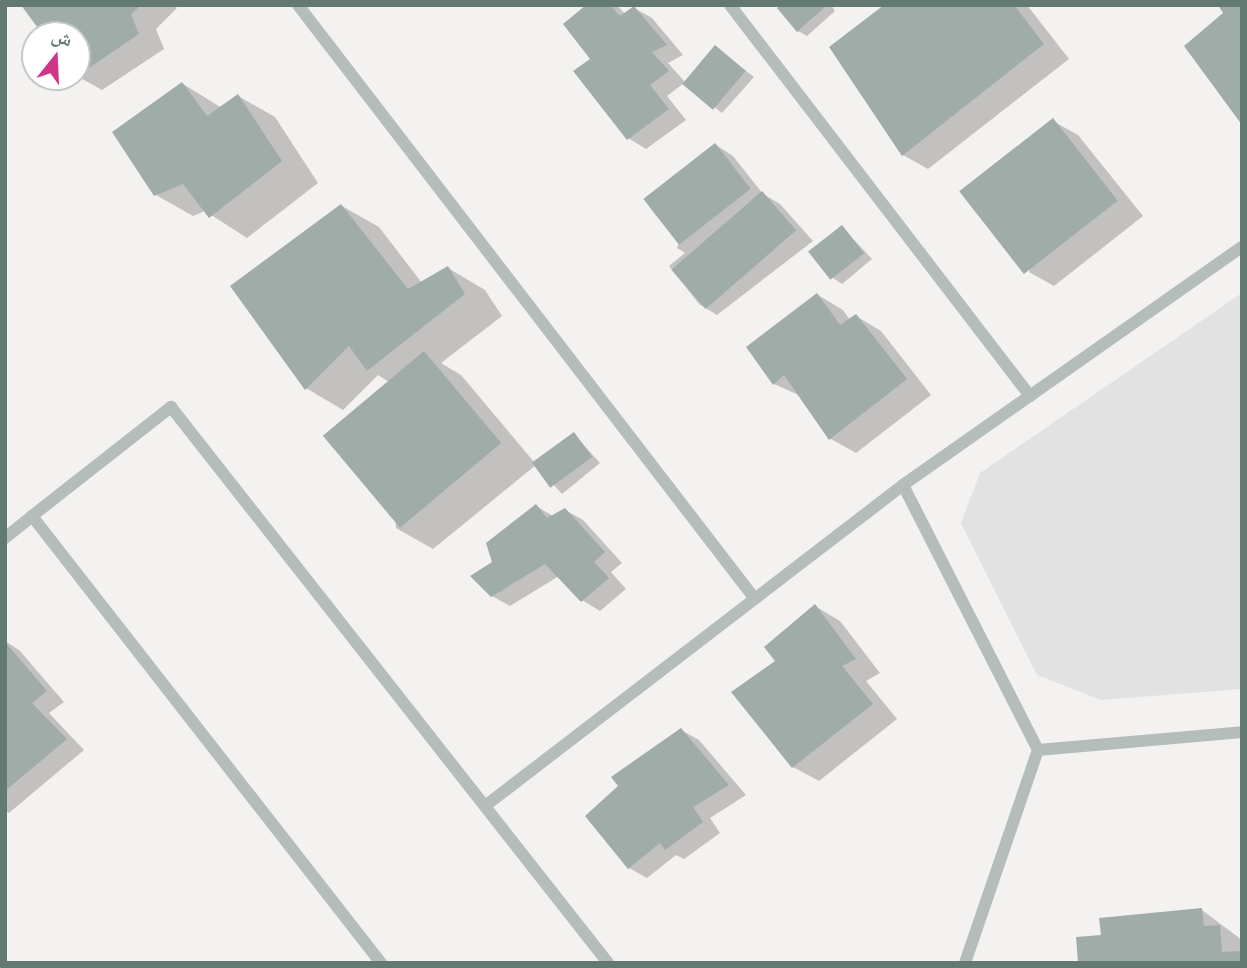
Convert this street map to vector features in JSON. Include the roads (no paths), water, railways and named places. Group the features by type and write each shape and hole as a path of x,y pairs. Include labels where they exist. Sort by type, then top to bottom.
{"street":[{"path":"298,5 755,599"},
{"path":"730,5 1030,396"},
{"path":"485,806 903,485 1242,247"},
{"path":"5,538 171,407 608,963"},
{"path":"903,485 1038,750 965,963"},
{"path":"32,516 381,963"},
{"path":"1038,750 1242,732"}]}
